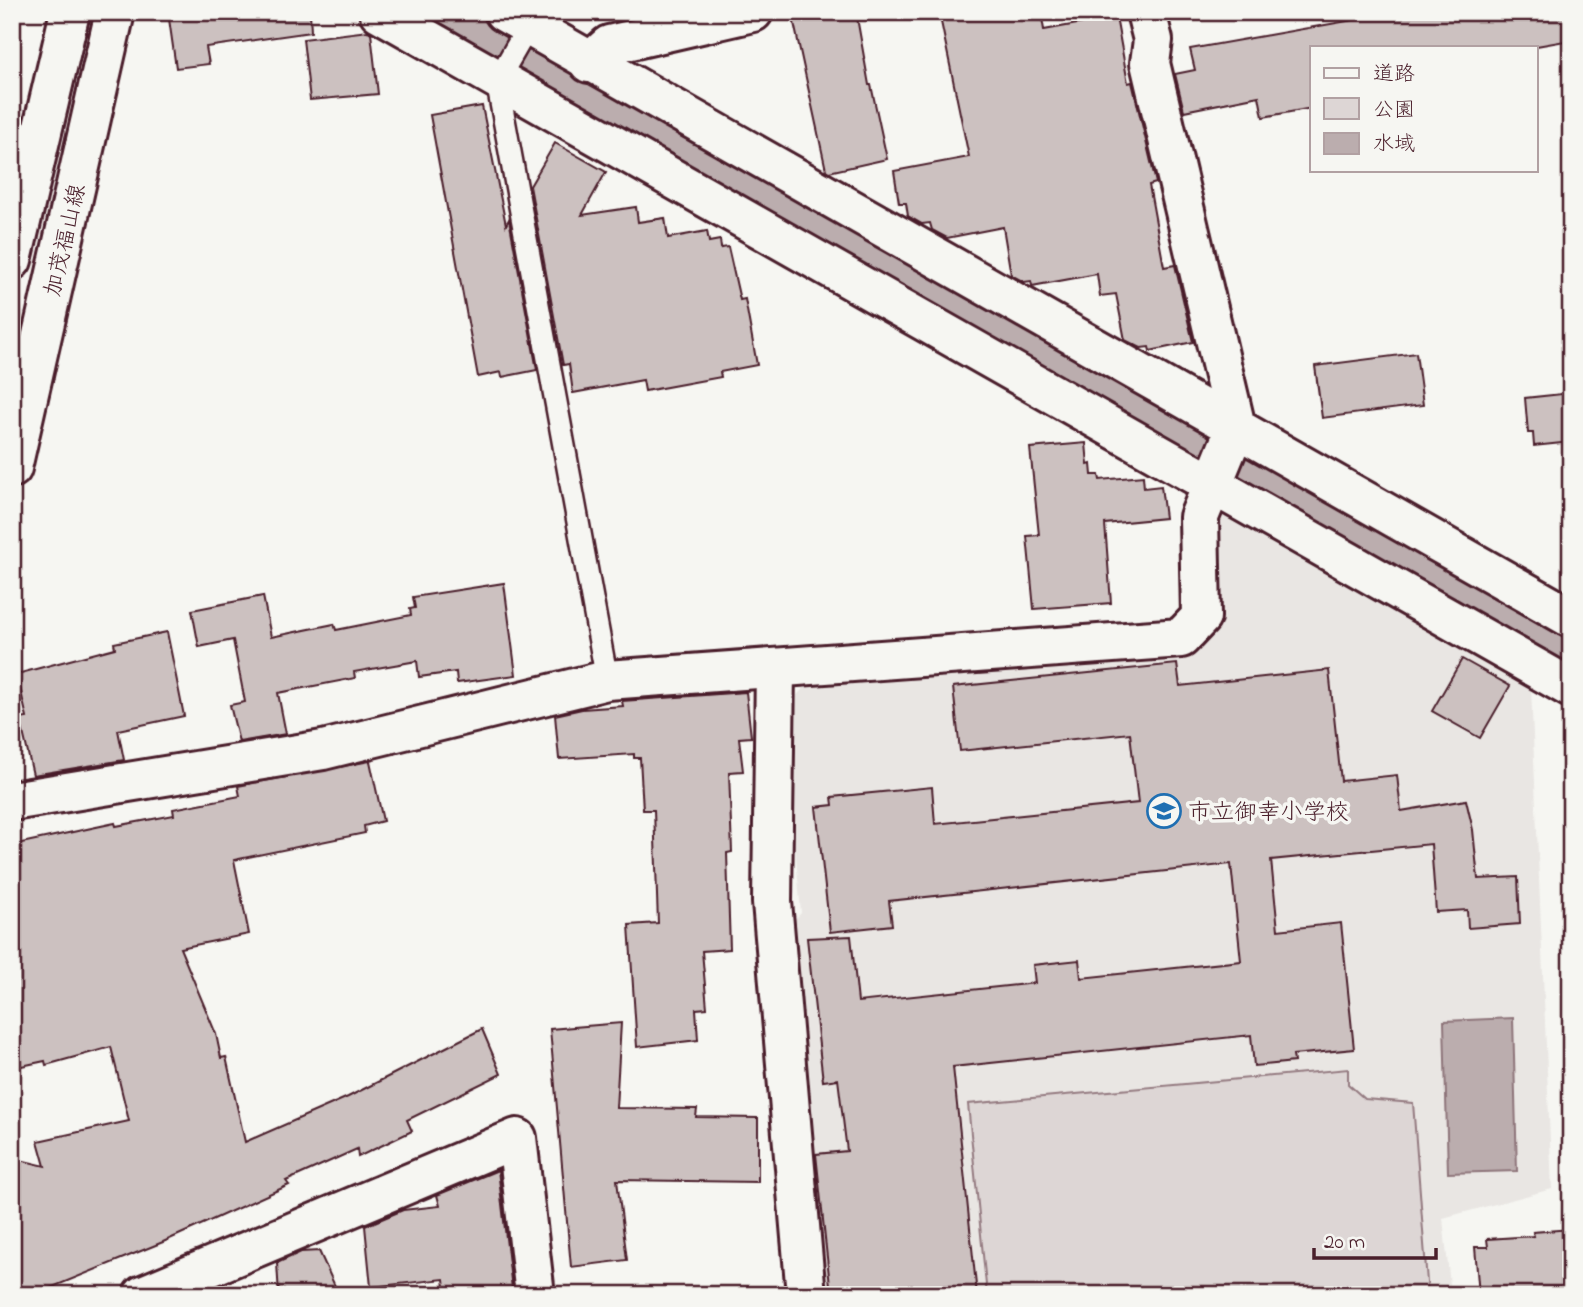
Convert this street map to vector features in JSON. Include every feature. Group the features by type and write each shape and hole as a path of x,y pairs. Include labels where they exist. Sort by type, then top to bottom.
{"street":[{"name":"加茂福山線","path":"12,260 70,12"},
{"name":"加茂福山線","path":"12,468 115,12"},
{"path":"379,12 500,75 1571,688"},
{"path":"589,63 609,45 753,12"},
{"path":"12,801 323,750 607,680 1181,638 1200,617 1199,517 1233,433 1150,63 1153,40 1146,12"},
{"path":"518,26 589,63 1233,433 1571,618"},
{"path":"775,668 772,902 806,1295"},
{"path":"143,1295 517,1138 535,1295"}],"lane":[{"path":"518,26 500,75 607,680"}],"shaded area":[{"name":"市立御幸小学校","path":"1217,512 1531,688 1552,1189 1443,1218 1451,1295 815,1295 786,928 801,913 783,709 805,687 1170,657 1217,632"}],"green space":[{"path":"1348,1069 1348,1084 1365,1099 1413,1103 1428,1295 987,1295 968,1104"}],"water":[{"path":"1513,1018 1517,1171 1448,1173 1444,1021"}],"building":[{"path":"168,12 310,12 311,32 206,47 209,64 176,68"},
{"path":"824,12 856,12 869,85 887,159 829,172 826,170 793,18"},
{"path":"939,12 1041,12 1044,30 1116,17 1128,83 1132,82 1156,183 1149,185 1164,267 1175,265 1193,342 1150,351 1149,347 1141,348 1125,340 1116,294 1100,296 1097,274 1032,286 1031,281 1024,282 1011,275 1003,227 947,238 932,230 930,223 922,224 908,216 906,203 899,203 894,171 969,157"},
{"path":"1398,12 1571,12 1571,40 1537,46 1310,46 1310,108 1263,117 1259,96 1184,111 1175,74 1195,70 1190,49"},
{"path":"368,31 371,33 378,94 310,100 303,39"},
{"path":"482,106 506,225 509,219 537,370 502,377 501,372 478,377 430,115"},
{"path":"555,143 606,172 582,215 636,207 638,222 665,218 668,238 707,231 709,242 720,240 721,248 728,247 740,300 745,299 757,365 720,372 721,377 645,391 643,380 573,393 569,364 563,365 530,186"},
{"path":"1416,353 1423,405 1322,418 1315,366"},
{"path":"1571,393 1571,442 1534,446 1533,433 1528,433 1525,398"},
{"path":"1086,443 1088,465 1091,464 1092,475 1099,475 1100,480 1143,476 1144,488 1161,486 1165,518 1105,524 1111,603 1034,609 1027,536 1039,535 1030,448"},
{"path":"504,583 516,675 457,683 456,672 419,677 417,661 354,672 355,678 278,693 286,734 239,742 230,705 245,702 233,640 199,647 192,610 263,596 271,637 334,624 336,630 411,615 410,609 415,608 413,597"},
{"path":"167,632 184,716 118,730 124,760 33,775 20,719 27,718 17,674 115,648 114,643"},
{"path":"1462,659 1510,686 1480,738 1432,711"},
{"path":"1177,664 1180,686 1329,670 1341,781 1397,775 1401,811 1466,800 1473,830 1478,879 1518,877 1520,924 1468,928 1467,910 1436,912 1431,844 1271,860 1278,930 1341,923 1354,1049 1293,1055 1294,1062 1254,1066 1251,1035 953,1067 977,1295 831,1295 816,1154 847,1151 838,1079 823,1081 807,938 851,936 858,1002 1035,983 1033,965 1079,960 1081,978 1241,961 1231,864 889,901 892,925 830,932 816,807 833,805 832,797 932,787 935,824 1138,803 1130,733 960,751 953,687"},
{"path":"746,692 751,737 739,738 743,771 729,772 732,852 727,853 730,949 702,951 707,1008 696,1009 698,1040 637,1047 629,925 658,923 654,810 643,810 640,758 634,758 634,754 559,759 555,715 582,709 623,706 622,701"},
{"path":"370,761 383,821 364,826 365,833 234,860 249,934 180,948 216,1034 221,1058 226,1057 245,1142 348,1097 482,1029 501,1074 407,1120 412,1131 358,1157 357,1149 286,1181 289,1185 163,1242 33,1295 12,1295 12,1158 45,1166 38,1141 129,1121 111,1047 46,1065 45,1061 12,1068 12,845 115,823 116,826 174,815 173,809 240,796 238,786"},
{"path":"621,1023 616,1108 697,1109 696,1117 758,1118 758,1182 617,1180 627,1260 571,1267 550,1029"},
{"path":"498,1170 512,1289 446,1295 444,1279 371,1287 365,1226 403,1210 440,1206 437,1195"},
{"path":"1571,1229 1571,1295 1479,1295 1475,1247 1488,1247 1487,1239 1534,1236 1533,1232"},
{"path":"319,1251 339,1295 279,1295 277,1263 301,1252"}],"waterway":[{"path":"448,12 1571,659"}],"place":[{"name":"市立御幸小学校","path":"1164,811"}]}
